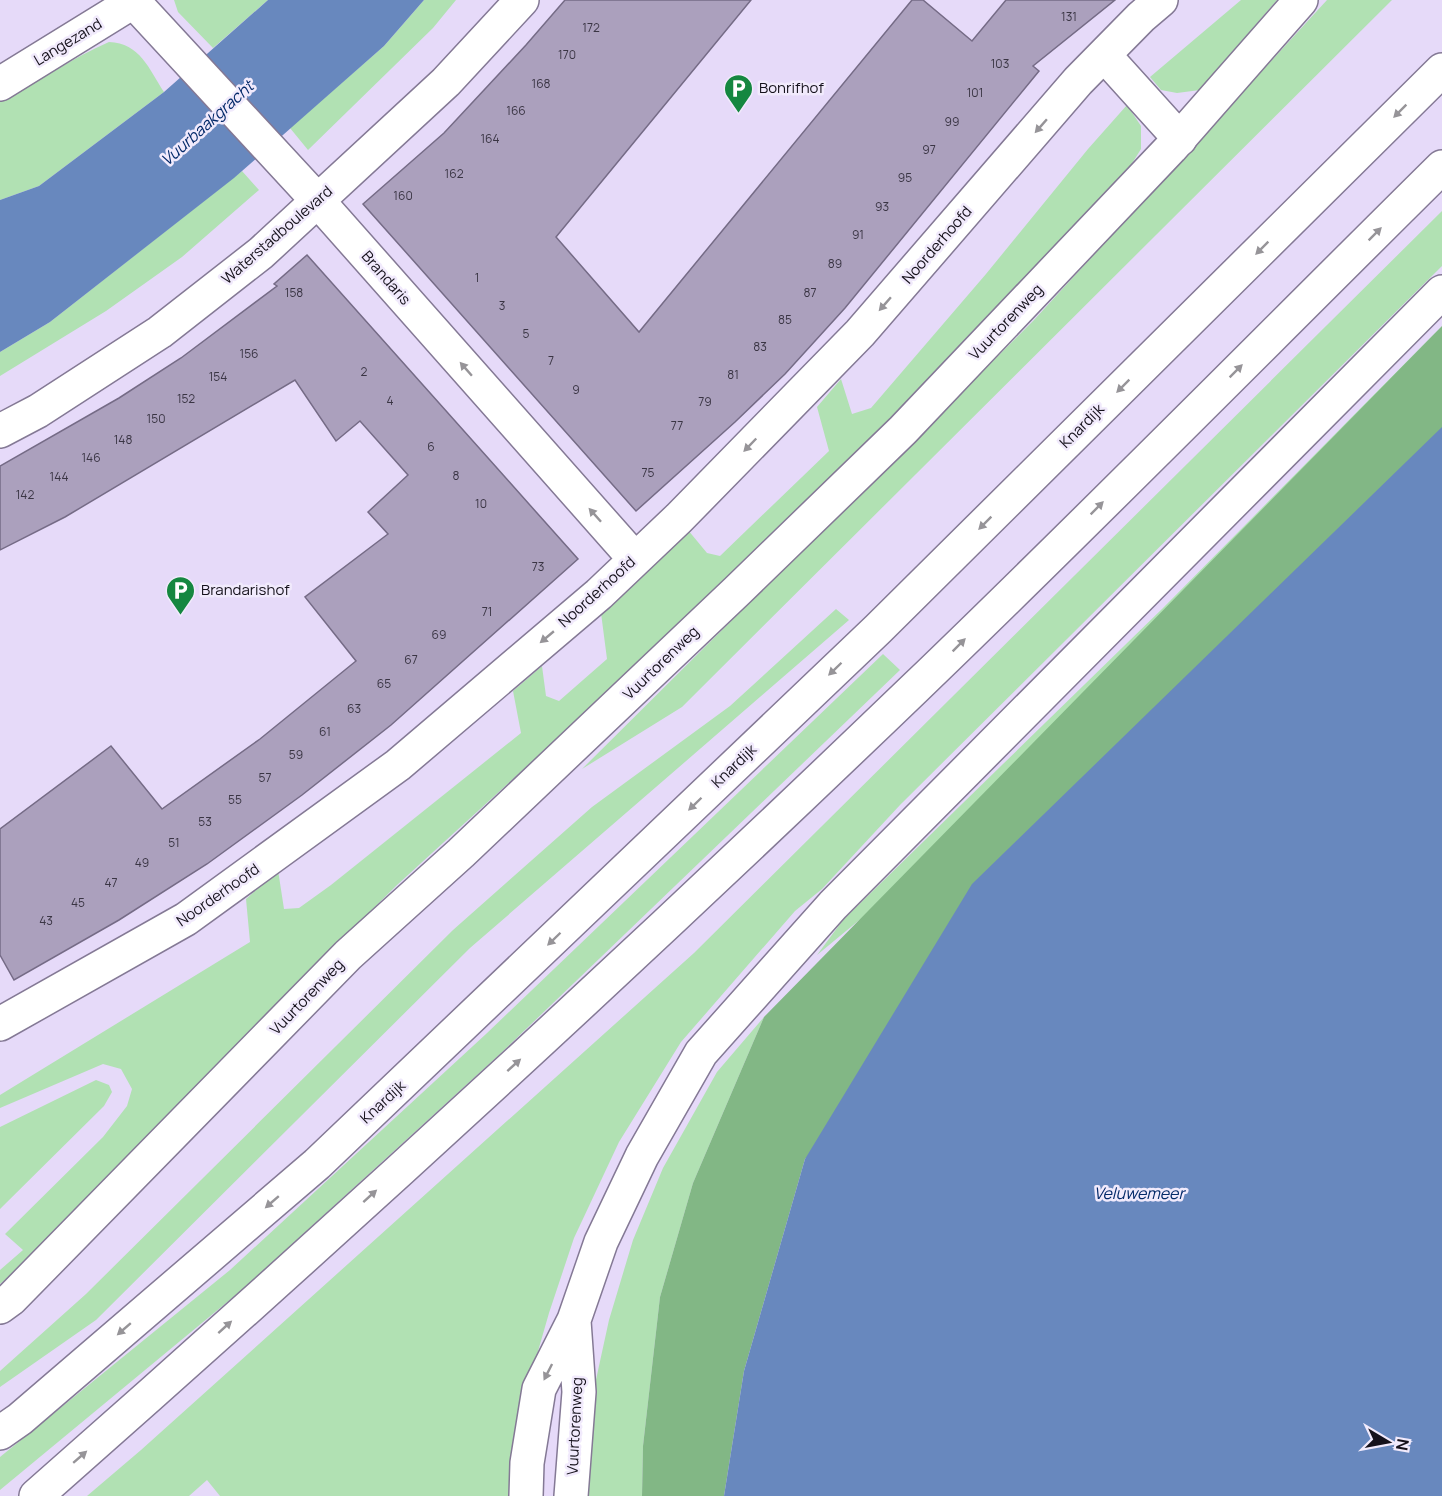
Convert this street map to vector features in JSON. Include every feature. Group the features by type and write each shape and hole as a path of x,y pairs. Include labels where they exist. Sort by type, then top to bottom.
{"street":[{"name":"Waterstadboulevard","path":"0,431 38,411 160,332 261,253 446,82 522,0"},
{"name":"Noorderhoofd","path":"0,1024 186,918 398,765 598,594 679,518 860,333 1078,81 1141,17 1161,0"},
{"name":"Vuurtorenweg","path":"0,1307 20,1291 348,955 461,853 903,430 1180,138 1301,0"},
{"name":"Brandaris","path":"135,1 318,201 634,558"},
{"name":"Langezand","path":"0,84 135,1"},
{"path":"1105,56 1180,138"},
{"name":"Knardijk","path":"0,1433 20,1419 317,1164 886,620 1442,70"},
{"path":"36,1496 536,1045 917,686 1442,167"},
{"name":"Vuurtorenweg","path":"526,1496 527,1462 539,1389 574,1320 606,1231 642,1156 701,1053 833,905 1442,292"},
{"name":"Vuurtorenweg","path":"571,1496 579,1392 574,1320"}],"green space":[{"path":"174,0 268,0 213,48 178,12"},
{"path":"424,0 456,0 433,28 308,150 290,128 384,46"},
{"path":"1241,0 1277,0 1200,90 1177,93 1161,90 1150,77"},
{"path":"1327,0 1392,0 682,707 582,769 1034,320"},
{"path":"109,42 120,43 136,52 148,66 164,92 39,186 0,200 0,100"},
{"path":"1127,105 1141,126 1141,149 1126,173 866,447 583,715 397,885 219,1062 32,1257 0,1284 0,1270 23,1250 5,1234 103,1137 127,1106 132,1089 121,1069 103,1064 0,1108 0,1095 250,942 246,899 278,870 284,909 299,908 331,885 521,733 513,691 542,666 546,696 559,701 607,659 601,613 683,524 707,553 720,556 829,451 817,407 841,379 852,414 871,408"},
{"path":"242,171 259,190 182,257 106,311 0,376 0,352 50,322"},
{"path":"1442,211 1442,266 900,805 822,889 795,911 681,1042 619,1142 574,1238 530,1379 517,1496 220,1496 207,1480 189,1496 87,1496 694,953"},
{"path":"1442,326 944,850 817,955 843,920 1163,608"},
{"path":"1442,326 1442,442 805,1159 744,1371 724,1496 642,1496 643,1446 660,1297 693,1183 764,1017"},
{"path":"836,609 849,620 470,948 96,1320 0,1387 0,1371 86,1294 453,930 592,807 730,706"},
{"path":"883,654 900,670 499,1055 243,1289 0,1490 0,1457 230,1270 486,1034"},
{"path":"764,1017 693,1183 660,1297 643,1446 642,1496 584,1496 592,1398 609,1320 633,1240 663,1168 717,1072"},
{"path":"96,1080 109,1085 112,1092 104,1106 0,1209 0,1127"}],"water":[{"name":"Vuurbaakgracht","path":"268,0 424,0 384,46 234,178 50,322 0,352 0,200 39,186 164,92"},
{"name":"Veluwemeer","path":"1442,427 1442,1496 724,1496 744,1371 805,1159 972,884"}],"building":[{"path":"565,0 751,0 556,237 639,332 912,0 923,0 972,41 1006,0 1115,0 1033,66 1039,71 845,308 785,374 636,511 363,204 444,133"},
{"path":"307,255 578,559 391,725 302,795 207,864 119,920 14,980 0,955 0,829 111,746 162,809 260,739 356,661 305,597 388,534 368,512 408,475 360,421 336,441 295,380 65,517 0,550 0,466 119,398 181,358 277,286 274,284"}],"place":[{"name":"Bonrifhof","path":"738,114"},
{"name":"Brandarishof","path":"180,616"}]}
